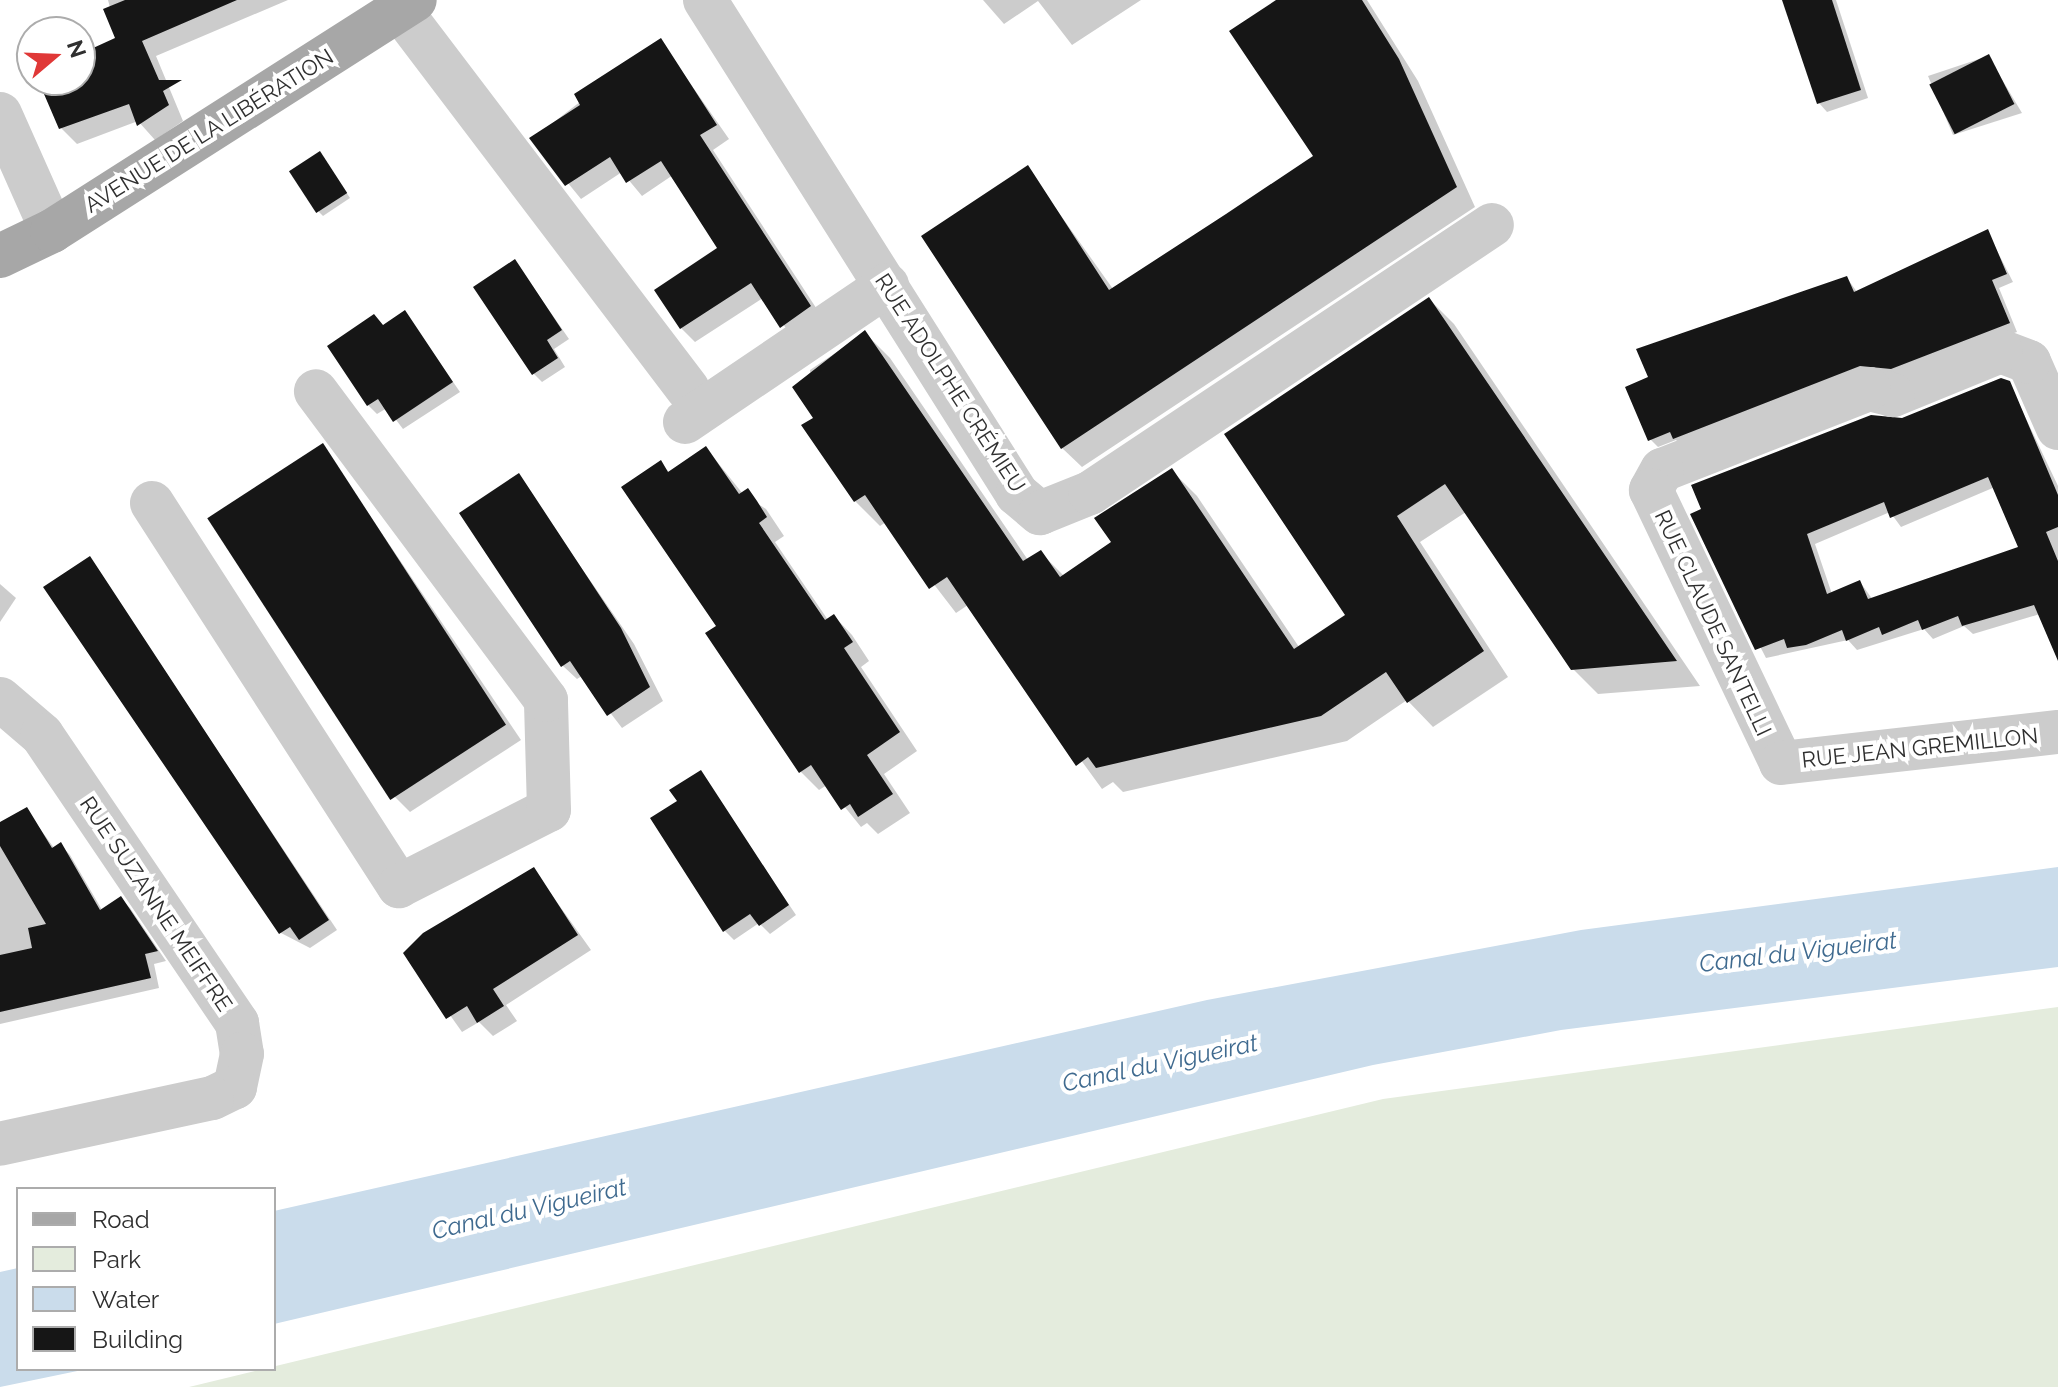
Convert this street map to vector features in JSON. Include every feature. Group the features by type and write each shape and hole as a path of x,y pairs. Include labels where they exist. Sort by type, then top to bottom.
{"main road":[{"name":"AVENUE DE LA LIBÉRATION","path":"0,256 52,231 408,5"}],"street":[{"name":"RUE ADOLPHE CRÉMIEU","path":"705,0 1017,494 1040,513 1090,493 1492,225"},
{"path":"408,5 686,406 887,285"},
{"path":"0,114 52,231"},
{"name":"RUE CLAUDE SANTELLI","path":"1781,763 1651,490 1662,470 1869,389 1893,395 2001,351 2029,362 2058,428"},
{"path":"152,503 399,886 549,810 546,700 316,391"},
{"name":"RUE SUZANNE MEIFFRE","path":"0,699 42,735 237,1023 242,1054 235,1087 212,1098 0,1144"},
{"name":"RUE JEAN GREMILLON","path":"1781,763 2058,732"}],"green space":[{"path":"2058,1007 2058,1387 189,1387 255,1371 276,1371 276,1366 1383,1099"}],"water":[{"name":"Canal du Vigueirat","path":"2058,867 2058,967 1561,1030 1373,1065 276,1324 276,1211 1207,1000 1581,930"},
{"path":"16,1268 16,1371 77,1371 0,1387 0,1272"}],"building":[{"path":"125,0 237,0 142,41 159,80 182,80 163,91 169,105 137,126 129,104 59,129 45,96 96,96 96,47 115,38 103,9"},
{"path":"1276,0 1362,0 1399,59 1457,187 1061,449 921,236 1028,165 1109,290 1226,214 1313,156 1229,31"},
{"path":"1782,0 1832,0 1861,90 1817,104"},
{"path":"661,38 717,125 700,135 811,306 780,328 751,283 680,329 654,290 717,248 661,161 626,183 610,157 565,186 529,138 580,105 574,94"},
{"path":"1989,54 2014,104 1955,134 1929,84"},
{"path":"320,151 347,193 316,213 289,171"},
{"path":"1988,229 2007,274 1992,280 2010,323 1891,369 1860,366 1673,439 1670,432 1648,441 1625,387 1648,377 1636,349 1847,276 1854,292"},
{"path":"515,259 562,330 547,340 558,358 532,375 473,287"},
{"path":"1429,297 1677,661 1571,670 1445,484 1397,516 1484,651 1407,703 1386,672 1321,716 1096,768 1088,757 1076,766 947,577 929,589 865,495 854,502 801,425 813,418 792,387 865,330 1023,561 1041,550 1060,577 1111,542 1094,518 1172,468 1294,649 1345,615 1224,434"},
{"path":"405,310 453,382 393,422 378,399 367,406 327,346 374,314 383,325"},
{"path":"2001,378 2010,381 2058,495 2058,527 2046,532 2058,561 2058,661 2034,605 1962,626 1958,616 1922,630 1918,620 1882,635 1879,627 1846,641 1842,630 1806,645 1787,648 1784,639 1755,650 1690,514 1701,509 1691,485 1871,415 1902,418","holes":["1988,477 2018,547 1868,599 1860,580 1827,594 1807,534 1884,502 1890,518"]},
{"path":"323,443 506,725 390,800 207,518"},
{"path":"706,446 739,494 748,488 757,501 767,517 759,523 825,620 834,614 853,642 844,648 900,732 867,755 893,794 858,817 850,804 841,810 811,765 799,773 705,633 716,626 621,487 661,460 668,472"},
{"path":"519,473 621,628 650,687 607,716 570,661 561,667 459,513"},
{"path":"90,556 329,920 299,940 290,927 279,934 43,587"},
{"path":"701,770 789,905 759,926 750,914 723,932 650,818 677,801 669,790"},
{"path":"27,807 52,848 61,842 100,910 121,896 158,951 145,954 151,978 0,1012 0,955 32,948 28,928 46,924 0,846 0,822"},
{"path":"534,867 578,935 493,989 504,1006 477,1023 467,1006 446,1019 403,953 423,933"}]}
